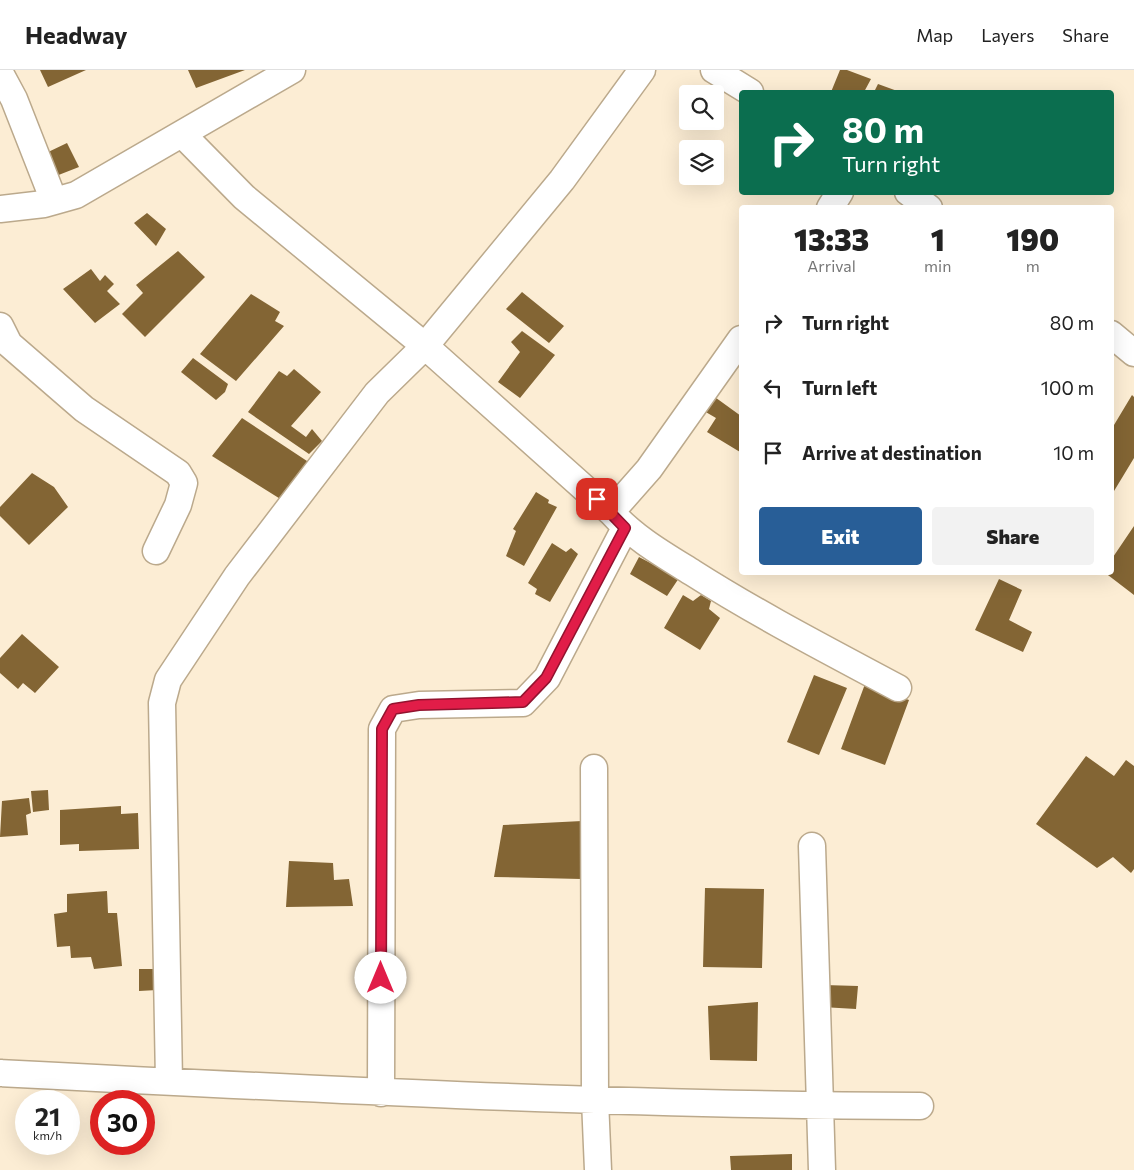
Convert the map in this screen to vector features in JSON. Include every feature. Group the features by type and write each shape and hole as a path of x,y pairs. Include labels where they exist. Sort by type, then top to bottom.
{"street":[{"path":"0,209 54,201 76,195 183,135 292,70"},
{"path":"169,1082 162,703 168,680 237,576 371,401 425,346 562,180 642,70"},
{"path":"714,70 747,90"},
{"path":"0,73 14,99 54,201"},
{"path":"183,135 244,197 425,346 618,520 653,548 737,601 898,688"},
{"path":"912,195 925,205"},
{"path":"0,326 9,344 84,409 178,473 184,483 178,505 156,551"},
{"path":"1114,336 1134,353"},
{"path":"381,1093 382,729 393,709 419,705 523,702 546,678 618,520 649,469 739,342"},
{"path":"594,768 594,1100 598,1170"},
{"path":"812,846 822,1170"},
{"path":"0,1073 381,1093 821,1106 920,1106"}],"building":[{"path":"40,70 86,70 48,87"},
{"path":"188,70 245,70 196,88"},
{"path":"840,70 847,70 871,79 865,90 832,90"},
{"path":"878,84 894,90 875,90"},
{"path":"67,143 79,167 56,176 44,154"},
{"path":"147,213 166,229 156,246 134,223"},
{"path":"178,251 205,277 145,337 122,314 143,293 136,285"},
{"path":"91,269 100,281 105,275 114,284 107,291 120,304 95,323 63,289"},
{"path":"522,292 564,326 549,343 506,309"},
{"path":"251,294 280,312 275,321 284,326 236,381 200,354"},
{"path":"522,331 555,355 520,398 498,382 520,352 511,342"},
{"path":"193,358 228,384 225,392 216,400 181,372"},
{"path":"294,369 321,392 291,426 306,437 312,429 322,441 309,454 248,412 279,371 287,376"},
{"path":"712,395 739,415 739,451 707,432 716,418 704,411"},
{"path":"1132,395 1134,397 1134,458 1114,491 1114,425"},
{"path":"242,418 310,463 282,500 212,456"},
{"path":"32,473 54,487 68,507 29,545 0,516 0,507"},
{"path":"536,492 549,500 548,503 557,507 524,566 506,556 516,531 513,529"},
{"path":"1134,526 1134,595 1108,575 1114,575 1114,556"},
{"path":"552,543 566,552 571,548 578,554 550,602 535,594 537,589 528,583"},
{"path":"639,557 679,578 667,596 630,574"},
{"path":"999,579 1022,590 1009,620 1032,632 1023,652 975,630"},
{"path":"683,595 693,601 701,595 711,601 709,609 720,618 700,650 664,628"},
{"path":"22,634 59,667 35,693 23,683 18,689 0,673 0,658"},
{"path":"814,675 847,688 819,755 787,742"},
{"path":"865,684 909,700 885,765 841,749"},
{"path":"1086,756 1114,776 1126,760 1134,766 1134,869 1131,873 1113,857 1097,868 1036,824"},
{"path":"48,790 49,810 33,812 31,791"},
{"path":"29,798 31,813 26,815 28,835 0,837 2,801"},
{"path":"121,806 121,814 138,813 139,849 79,851 79,844 60,845 60,810"},
{"path":"582,821 581,879 494,877 503,825"},
{"path":"289,861 333,863 334,880 349,879 353,906 286,907"},
{"path":"705,888 764,889 762,968 703,967"},
{"path":"107,891 108,913 117,913 122,966 94,969 91,957 71,958 70,946 57,947 54,914 67,912 67,894"},
{"path":"139,969 156,969 157,990 139,991"},
{"path":"824,985 858,986 856,1009 822,1007"},
{"path":"758,1002 757,1061 710,1060 708,1006"},
{"path":"792,1154 792,1170 731,1170 730,1156"}],"route":[{"path":"381,978 382,729 393,709 419,705 523,702 546,678 625,528 597,499"}]}
